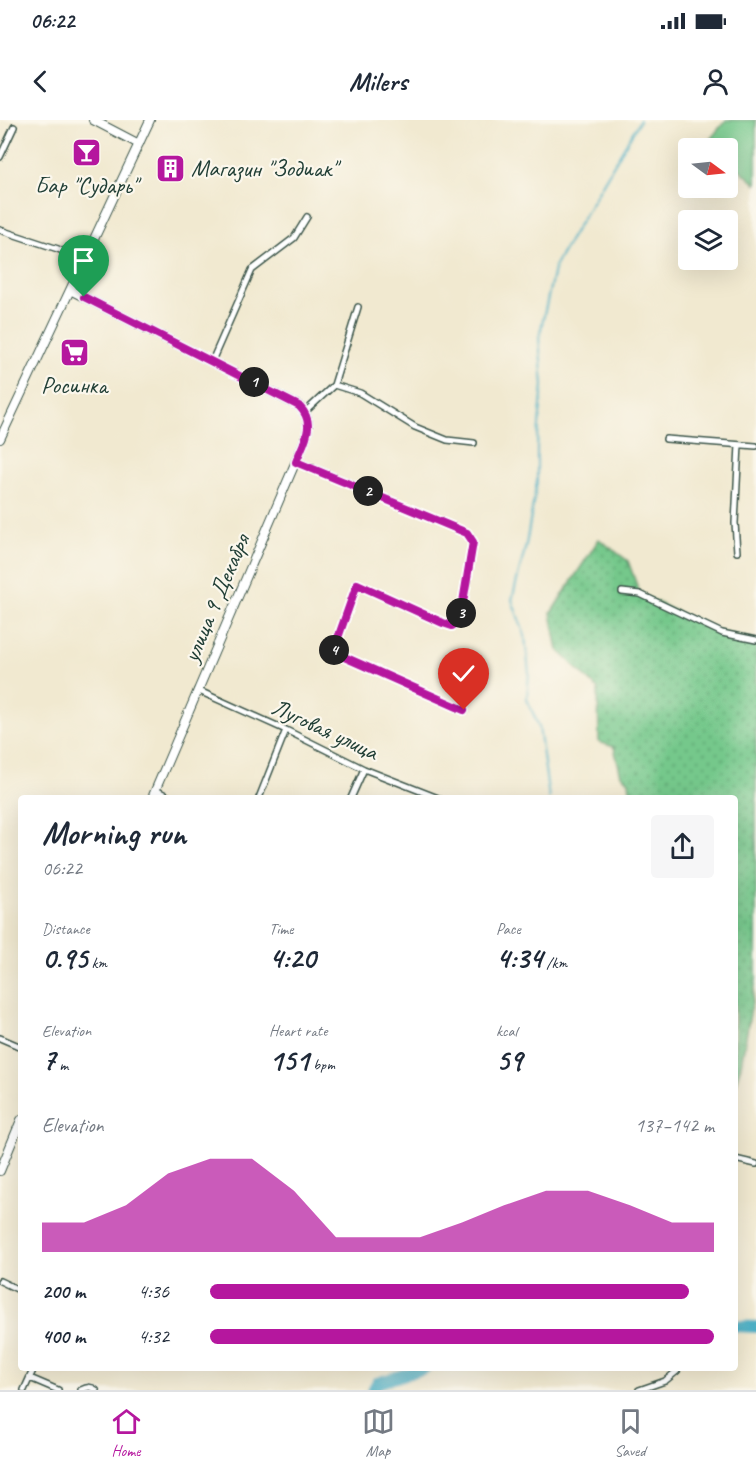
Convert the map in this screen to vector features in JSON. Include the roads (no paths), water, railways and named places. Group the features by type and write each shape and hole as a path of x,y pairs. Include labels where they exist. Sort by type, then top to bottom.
{"street":[{"path":"93,120 139,144"},
{"path":"0,439 150,120"},
{"path":"0,157 14,127"},
{"path":"212,361 252,270 294,238 307,217"},
{"path":"0,230 58,249 82,261"},
{"path":"70,290 299,406 305,412 334,385 358,308"},
{"path":"334,385 360,393 415,427 447,440 474,443"},
{"name":"улица 9 Декабря","path":"154,794 296,462 309,427 309,419 305,412"},
{"path":"666,440 756,446"},
{"path":"737,552 735,523 739,445"},
{"path":"296,462 467,533 473,542 460,620 452,626 443,623 357,584 333,652 464,710"},
{"path":"622,592 640,594 722,633 756,640"},
{"name":"Луговая улица","path":"198,690 364,769 430,795"},
{"path":"260,795 286,730"},
{"path":"352,795 364,769"},
{"path":"0,1038 18,1046"},
{"path":"0,1171 18,1127"},
{"path":"738,1160 756,1164"},
{"path":"0,1281 18,1290"},
{"path":"24,1390 33,1371"},
{"path":"639,1390 665,1381 677,1371"},
{"path":"30,1378 58,1390"},
{"path":"81,1390 86,1388 96,1390"}],"waterway":[{"path":"549,795 539,727 527,699 529,673 525,636 512,600 526,545 537,481 537,446 543,385 539,338 555,265 640,120"},
{"path":"738,1326 756,1327"},
{"path":"373,1390 377,1383 415,1371"}],"place":[{"name":"Бар \"Сударь\"","path":"86,152"},
{"name":"Магазин \"Зодиак\"","path":"170,168"},
{"name":"Росинка","path":"74,352"}]}
